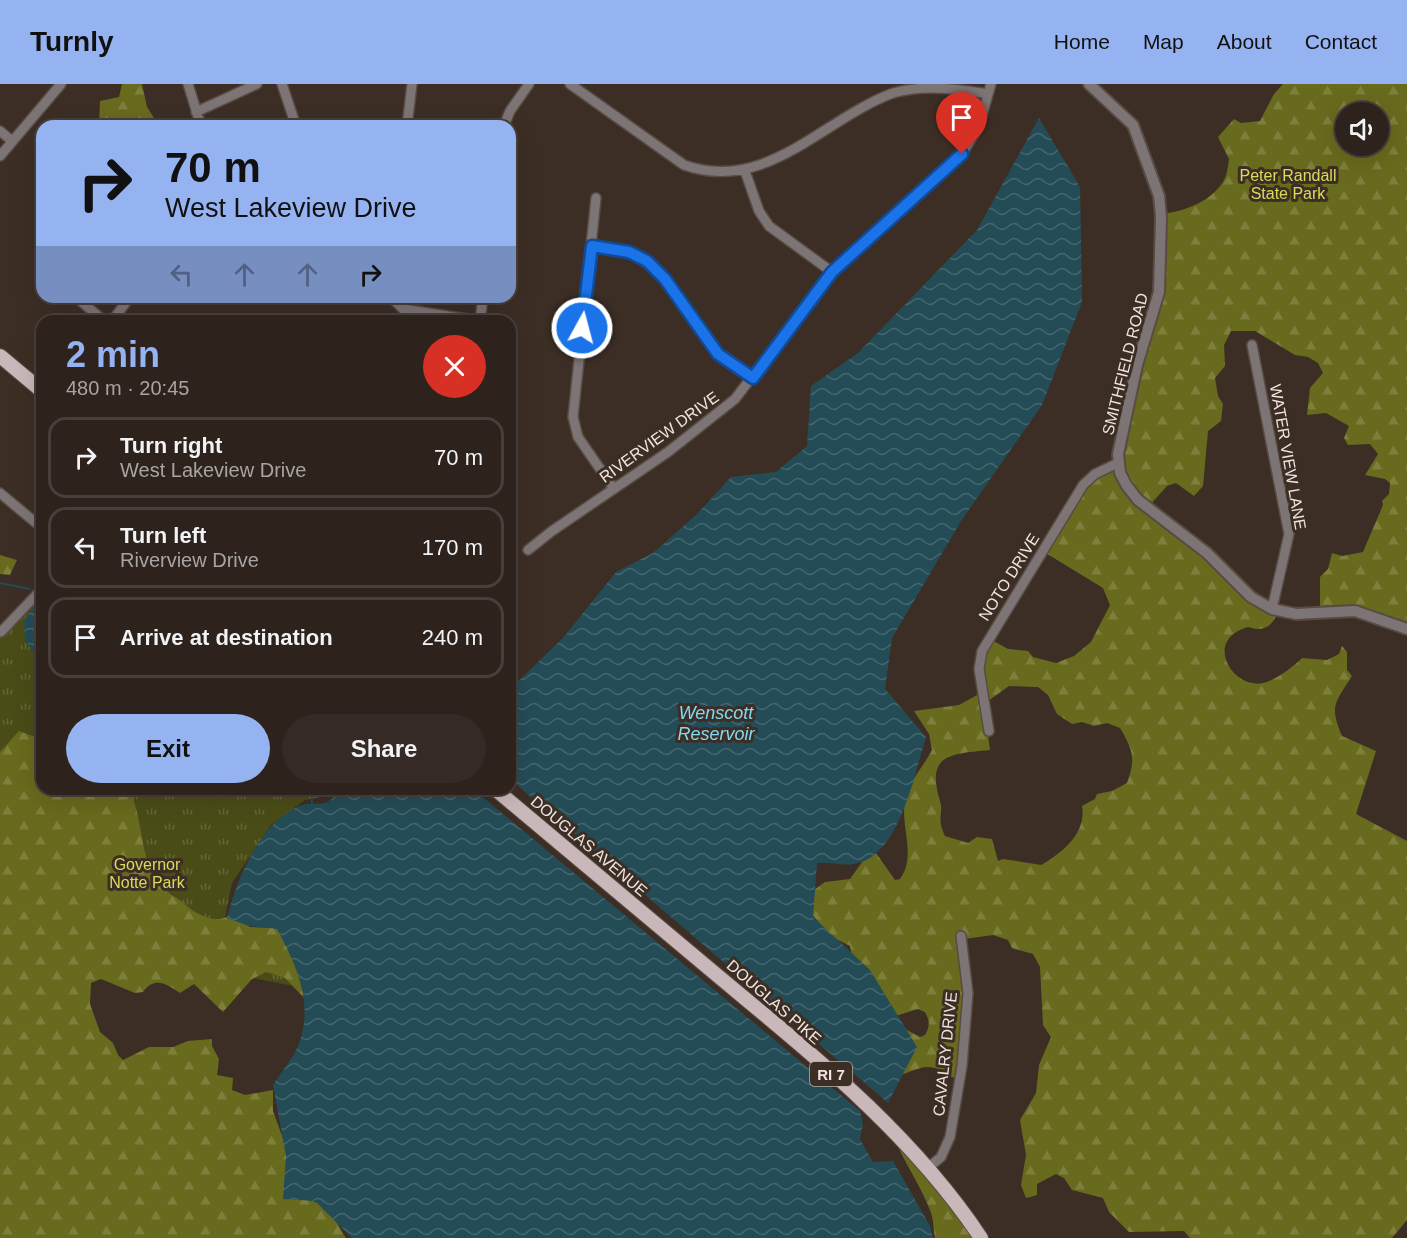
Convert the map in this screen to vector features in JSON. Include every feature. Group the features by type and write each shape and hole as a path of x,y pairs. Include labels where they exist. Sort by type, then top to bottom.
{"main road":[{"path":"0,356 36,387"},
{"name":"DOUGLAS AVENUE","path":"502,795 662,929"},
{"name":"DOUGLAS PIKE","path":"662,929 773,1022 883,1120 928,1168 981,1238"}],"street":[{"path":"0,156 62,84"},
{"path":"188,84 199,120"},
{"path":"196,112 257,84"},
{"path":"282,84 294,120"},
{"path":"408,120 412,84"},
{"path":"506,120 529,84"},
{"path":"570,84 581,87 684,165 714,173 731,174 745,171 786,153 893,93 933,87 988,94"},
{"name":"RIVERVIEW DRIVE","path":"528,550 714,417 735,399 832,272 962,154 979,126 991,84"},
{"name":"SMITHFIELD ROAD","path":"1089,84 1133,125 1159,196 1161,218 1159,292 1130,395 1118,463"},
{"path":"0,131 12,141"},
{"path":"745,171 759,212 769,226 832,272"},
{"path":"596,198 573,417 578,437 614,489"},
{"path":"592,246 629,252 647,261 665,279 718,354 753,378"},
{"path":"83,303 97,315"},
{"path":"397,303 403,309 442,315"},
{"name":"WATER VIEW LANE","path":"1252,345 1289,534 1272,609"},
{"path":"1118,463 1123,480 1138,500 1207,553 1251,597 1272,609 1296,614 1355,611 1407,629"},
{"name":"NOTO DRIVE","path":"989,731 979,669 987,639 1083,485 1095,474 1118,463"},
{"path":"0,493 36,523"},
{"path":"1,632 36,595"},
{"name":"CAVALRY DRIVE","path":"928,1168 940,1157 950,1137 962,1066 968,993 961,936"}],"green space":[{"path":"122,84 142,84 147,107 154,120 99,120 100,101 119,97"},
{"name":"Peter Randall State Park","path":"1283,84 1407,84 1407,625 1320,608 1320,577 1328,569 1332,553 1342,556 1363,552 1383,505 1382,501 1389,494 1390,483 1385,479 1365,475 1378,454 1370,444 1348,445 1344,438 1349,426 1326,413 1307,415 1310,388 1323,373 1318,363 1308,357 1295,355 1255,331 1231,331 1224,345 1225,366 1215,378 1218,396 1223,404 1221,421 1208,431 1203,486 1194,496 1176,483 1167,486 1149,506 1260,600 1279,608 1268,626 1259,629 1248,627 1234,633 1227,642 1225,652 1227,662 1233,672 1242,679 1252,683 1263,683 1284,673 1302,658 1327,660 1339,654 1342,646 1347,652 1347,670 1352,676 1336,704 1338,726 1342,736 1376,751 1356,814 1407,841 1407,1220 1392,1238 1190,1238 1184,1231 1129,1232 1109,1212 1103,1198 1072,1190 1064,1178 1056,1174 1037,1184 1037,1195 1026,1198 1021,1185 1026,1155 1020,1120 1036,1093 1039,1065 1051,1037 1043,1025 1040,967 1033,954 1012,948 1008,940 993,935 964,939 970,975 962,1079 954,1078 939,1069 930,1067 896,1076 905,1029 920,1037 925,1035 929,1024 925,1012 918,1009 886,1019 852,957 850,946 830,936 811,913 814,890 825,882 850,879 865,858 876,853 895,880 900,879 905,870 908,851 904,820 905,800 913,780 932,750 929,734 914,711 959,705 979,694 980,672 990,639 1008,649 1028,651 1033,657 1056,663 1074,656 1091,642 1110,605 1103,588 1044,552 1091,475 1117,461 1151,323 1161,214 1195,205 1218,189 1225,177 1229,159 1218,137 1234,119 1241,123 1260,121 1274,94","holes":["1009,686 1038,687 1048,695 1057,714 1072,724 1082,722 1094,726 1107,723 1120,728 1128,742 1132,755 1132,767 1127,783 1112,791 1097,794 1095,799 1082,806 1083,816 1077,833 1057,855 1041,865 1003,859 998,861 992,839 977,837 968,843 945,836 941,824 941,805 936,785 936,773 939,765 954,755 990,750 984,704"]},
{"path":"0,555 17,560 10,575 0,574"},
{"name":"Governor Notte Park","path":"36,603 36,795 332,795 305,800 271,825 232,883 224,921 299,987 0,929 0,638"},
{"path":"19,731 36,735 36,795 131,795 139,820 144,850 155,877 164,889 192,910 206,917 219,919 231,914 250,927 276,928 281,933 304,979 307,1001 285,978 266,972 252,979 223,1012 194,984 180,993 161,983 156,983 147,987 143,992 135,993 101,979 91,983 90,1004 100,1032 113,1043 123,1060 149,1047 173,1047 188,1041 212,1039 212,1046 219,1059 217,1075 233,1078 232,1090 245,1095 273,1090 273,1111 305,1199 326,1208 346,1238 0,1238 0,752"},
{"path":"188,795 221,795 214,804 196,802"},
{"path":"893,1135 985,1238 935,1238 930,1210"}],"water":[{"name":"Wenscott Reservoir","path":"1039,118 1080,187 1082,302 1042,405 961,521 892,638 885,689 926,737 903,812 883,846 870,858 854,864 817,863 813,917 870,970 917,1047 888,1103 516,784 516,683 563,638 616,572 653,553 696,515 731,477 776,472 807,446 811,386 858,353 977,230"},
{"path":"36,605 36,657 25,640 24,620"},
{"path":"337,795 480,795 860,1111 863,1124 860,1139 873,1162 893,1161 930,1226 933,1238 352,1238 315,1201 283,1199 286,1156 273,1085 298,1047 304,1026 303,997 296,969 277,929 249,926 227,918 243,871 260,840 271,827 297,807 330,801"}],"waterway":[{"path":"0,583 30,589"},
{"path":"312,795 312,804"}],"route":[{"path":"582,328 592,246 620,249 647,261 658,270 718,354 732,366 753,378 832,272 962,154"}]}
